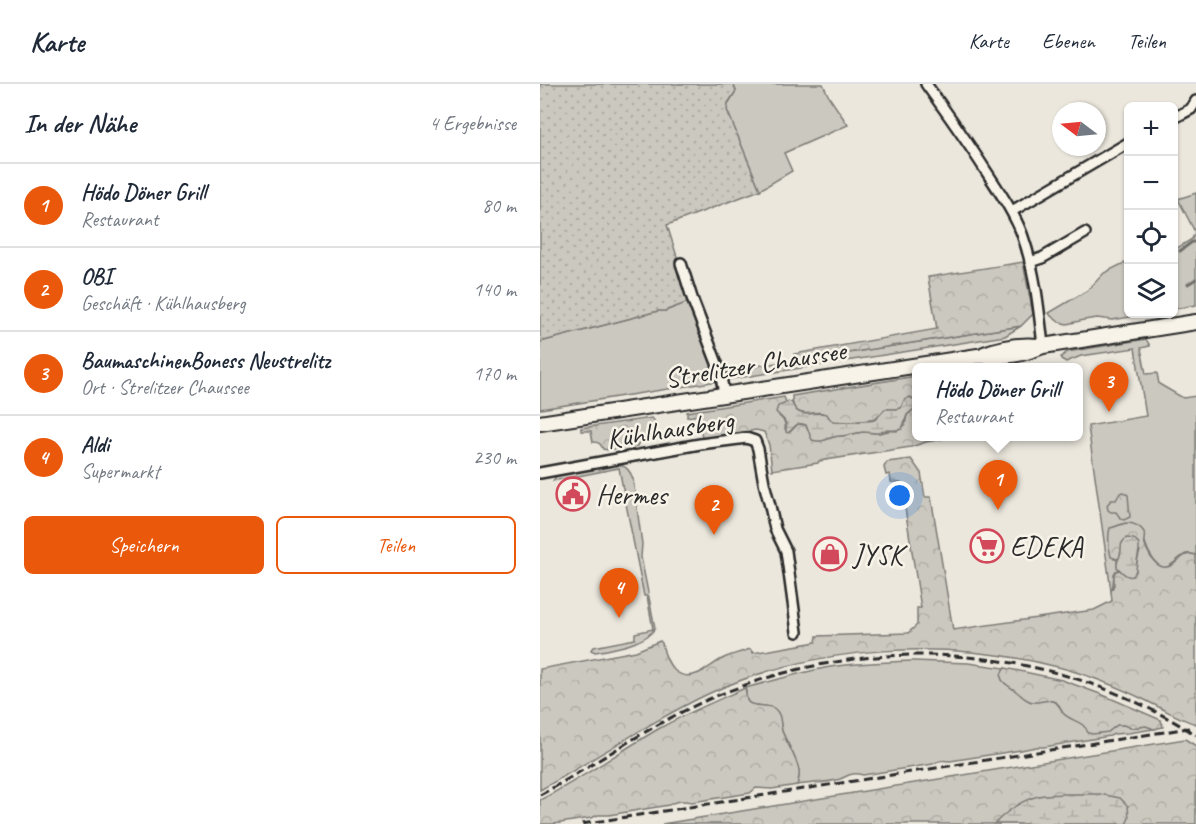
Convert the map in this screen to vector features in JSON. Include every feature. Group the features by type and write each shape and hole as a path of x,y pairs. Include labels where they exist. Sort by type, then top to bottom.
{"main road":[{"name":"Strelitzer Chaussee","path":"931,363 978,356 1001,357 1023,354 1043,346 1196,322"},
{"name":"Strelitzer Chaussee","path":"540,423 912,366"}],"street":[{"path":"926,84 969,144 1011,211 1022,234 1030,262 1043,346"},
{"path":"1178,115 1194,107"},
{"path":"1011,211 1124,145"},
{"path":"1030,262 1042,258 1084,233"},
{"path":"681,263 720,371 724,394"},
{"name":"Kühlhausberg","path":"540,473 739,438 755,441 775,529 786,551 797,632"}],"green space":[{"path":"540,84 733,84 736,91 728,103 727,110 760,190 667,225 691,301 665,311 540,342"},
{"path":"733,84 823,84 848,125 784,153 792,171 760,190 727,110 736,91"},
{"path":"1196,193 1196,305 1178,308 1178,248 1192,239 1195,232 1178,199"},
{"path":"1023,262 1033,314 1021,326 796,360 794,354 937,329 928,277"},
{"path":"1124,263 1124,318 1112,320 1097,318 1067,324 1051,316 1049,313 1088,290 1104,273"},
{"path":"691,301 719,381 540,409 540,342 665,311"},
{"path":"1021,326 1005,336 725,380 723,371 803,360"},
{"path":"1146,339 1150,346 1141,348 1146,374 1157,373 1159,384 1183,398 1196,396 1196,555 1186,554 1169,566 1161,567 1148,550 1144,533 1125,523 1111,528 1114,559 1117,559 1117,567 1120,570 1115,573 1111,591 1088,426 1146,416 1135,348 1081,356 1066,362 1061,357 1067,352"},
{"path":"912,377 912,408 903,404 897,409 885,409 875,419 833,422 822,413 800,412 793,405 792,396"},
{"path":"784,397 786,402 779,416 784,422 785,429 790,432 798,424 806,425 812,439 816,440 863,432 897,431 905,425 907,415 912,411 912,441 931,441 911,447 772,470 769,445 764,432 756,430 702,439 699,415 687,417 687,412"},
{"path":"912,398 912,411 907,415 902,429 878,433 860,432 820,441 812,440 806,425 797,424 788,433 786,432 784,420 776,412 778,406 788,401 799,412 827,414 833,422 874,420 885,409 901,408 904,400"},
{"path":"652,418 656,424 655,430 648,433 646,441 639,442 637,446 603,449 600,444 593,442 591,431 581,431 581,428"},
{"path":"911,459 921,473 925,497 931,497 953,630 1094,610 1112,601 1114,574 1120,570 1136,572 1140,551 1121,551 1117,559 1111,557 1108,539 1110,528 1122,524 1133,524 1143,530 1148,553 1159,566 1168,567 1186,555 1196,555 1196,724 1116,687 1062,668 1019,658 974,652 884,651 795,664 751,677 710,693 645,728 540,790 540,669 636,651 660,641 670,665 675,671 687,676 703,671 730,655 750,649 753,653 816,642 817,636 908,633 917,625 917,608 921,608 901,483 891,482 890,474 886,475 884,467 887,462"},
{"path":"612,464 626,467 633,479 642,544 641,557 655,628 651,634 637,642 595,652 591,650 594,647 635,639 635,633 653,629 647,596 644,596 619,468 553,481 557,475"},
{"path":"1123,492 1128,495 1130,517 1124,520 1116,512 1108,510 1107,505"},
{"path":"1126,538 1136,540 1139,545 1136,571 1133,576 1124,574 1117,567 1121,545"},
{"path":"882,662 968,663 1005,668 1001,676 1004,682 1025,698 1031,702 1048,700 1055,702 1067,716 1087,727 1108,732 1117,725 1131,728 1146,726 1154,729 863,775 853,774 825,782 797,785 798,766 782,731 778,714 771,708 750,704 747,699 745,688 808,671"},
{"path":"1005,668 1062,680 1103,695 1161,720 1163,727 1131,728 1117,725 1108,732 1088,733 1084,726 1063,713 1055,702 1031,701 1007,685 1001,676"},
{"path":"745,688 750,704 772,707 779,714 782,731 798,766 797,785 772,789 756,788 750,793 692,802 680,801 669,805 598,815 591,818 540,824 540,800 660,728"},
{"path":"1185,739 1196,746 1196,824 662,824"},
{"path":"1100,794 1120,798 1128,806 1129,818 1126,824 994,824 1013,808 1029,799 1042,795"}],"waterway":[{"path":"1180,251 1192,242 1196,242"},
{"path":"1188,284 1196,279"}],"railway":[{"path":"540,795 647,731 714,697 774,676 835,662 897,655 960,656 1021,665 1082,681 1140,704 1196,735"},
{"path":"582,824 1189,728"}],"place":[{"name":"BaumaschinenBoness Neustrelitz","path":"1109,412"},
{"name":"Hermes","path":"573,494"},
{"name":"Hödo Döner Grill","path":"998,510"},
{"name":"OBI","path":"714,535"},
{"name":"EDEKA","path":"987,546"},
{"name":"JYSK","path":"830,554"},
{"name":"Aldi","path":"619,618"}]}
